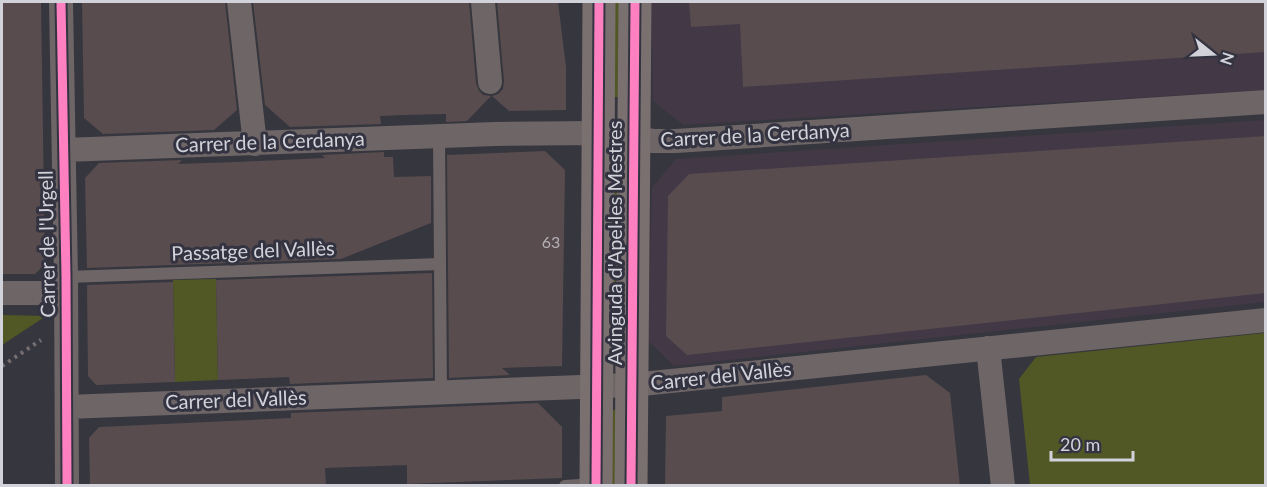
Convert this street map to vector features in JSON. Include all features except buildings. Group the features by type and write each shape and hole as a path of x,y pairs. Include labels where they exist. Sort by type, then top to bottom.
{"street":[{"name":"Carrer de l'Urgell","path":"60,2 68,486"},
{"path":"239,2 255,144"},
{"path":"483,2 490,82"},
{"name":"Avinguda d'Apel·les Mestres","path":"586,485 598,387 598,2"},
{"name":"Avinguda d'Apel·les Mestres","path":"631,486 635,2"},
{"name":"Carrer de la Cerdanya","path":"64,150 439,135 598,133 633,139 676,141 1266,102"},
{"path":"2,293 66,285"},
{"name":"Carrer del Vallès","path":"67,407 632,385 1266,320"},
{"path":"988,348 1003,486"}],"lane":[{"path":"439,135 441,393"},
{"name":"Passatge del Vallès","path":"66,285 440,264"}],"path":[{"path":"2,366 46,337"}],"shaded area":[{"path":"651,2 1265,2 1265,90 683,125 653,101"},
{"path":"1265,120 1265,302 674,366 648,340 652,187 676,159"}],"green space":[{"path":"615,2 622,2 621,97 613,97"},
{"path":"614,155 622,155 620,349 610,348"},
{"path":"216,279 218,380 175,382 173,280"},
{"path":"2,315 46,316 2,345"},
{"path":"1265,333 1265,485 1030,485 1019,379 1036,357"},
{"path":"611,410 618,410 618,485 610,486"}],"cycle path":[{"path":"61,2 67,486"},
{"path":"596,486 599,2"},
{"path":"631,486 635,2"}]}
